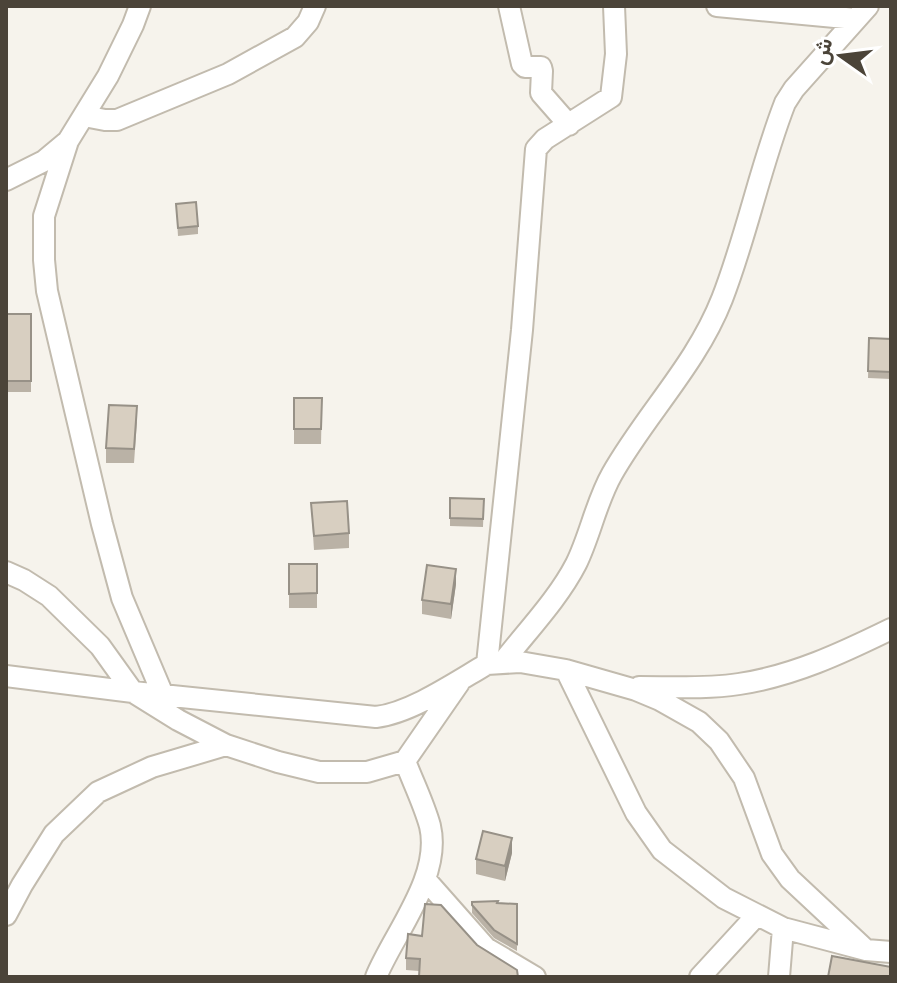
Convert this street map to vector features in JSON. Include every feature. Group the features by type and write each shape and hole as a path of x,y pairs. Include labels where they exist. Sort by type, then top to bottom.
{"street":[{"path":"140,6 108,76 68,141 44,216 44,260 47,291 122,598 163,695"},
{"path":"84,116 117,120 228,74 295,37 308,22 315,6"},
{"path":"509,6 522,64 525,67 541,67 541,93 569,125"},
{"path":"495,663 536,149 545,139 608,100 612,94 616,54 614,6"},
{"path":"717,6 862,13"},
{"path":"495,663 567,580 611,477 688,365 707,331 722,300 785,103 862,13"},
{"path":"6,180 44,161 68,141"},
{"path":"6,572 49,596 100,646 133,692 226,745 319,772 367,772 405,761 463,678"},
{"path":"623,686 738,684 828,659 891,629"},
{"path":"6,676 376,717 403,711 495,663 520,662 566,670 623,686 660,700 699,722 719,741 744,778 772,854 790,879 866,950"},
{"path":"566,670 636,813 662,850 724,898 756,916 783,928 866,950 891,952"},
{"path":"6,915 54,834 98,792 152,767 226,745"},
{"path":"376,977 425,879 431,852 430,828 405,761"},
{"path":"425,879 486,948 535,977"},
{"path":"700,977 756,916"},
{"path":"779,977 783,928"}],"building":[{"path":"196,202 198,226 178,228 176,204"},
{"path":"6,314 31,314 31,381 6,381"},
{"path":"869,338 891,339 891,372 868,371"},
{"path":"294,398 322,398 321,429 294,429"},
{"path":"109,405 137,406 134,449 106,448"},
{"path":"450,498 484,499 483,519 450,518"},
{"path":"347,501 349,533 314,536 311,503"},
{"path":"289,564 317,564 317,593 289,594"},
{"path":"427,565 456,569 451,604 422,600"},
{"path":"483,831 512,838 505,866 476,859"},
{"path":"472,902 517,904 517,944 494,930 472,905"},
{"path":"425,904 441,905 477,945 517,970 518,977 419,977 420,959 406,958 408,934 422,936"},
{"path":"832,956 891,967 890,977 828,977"}]}
